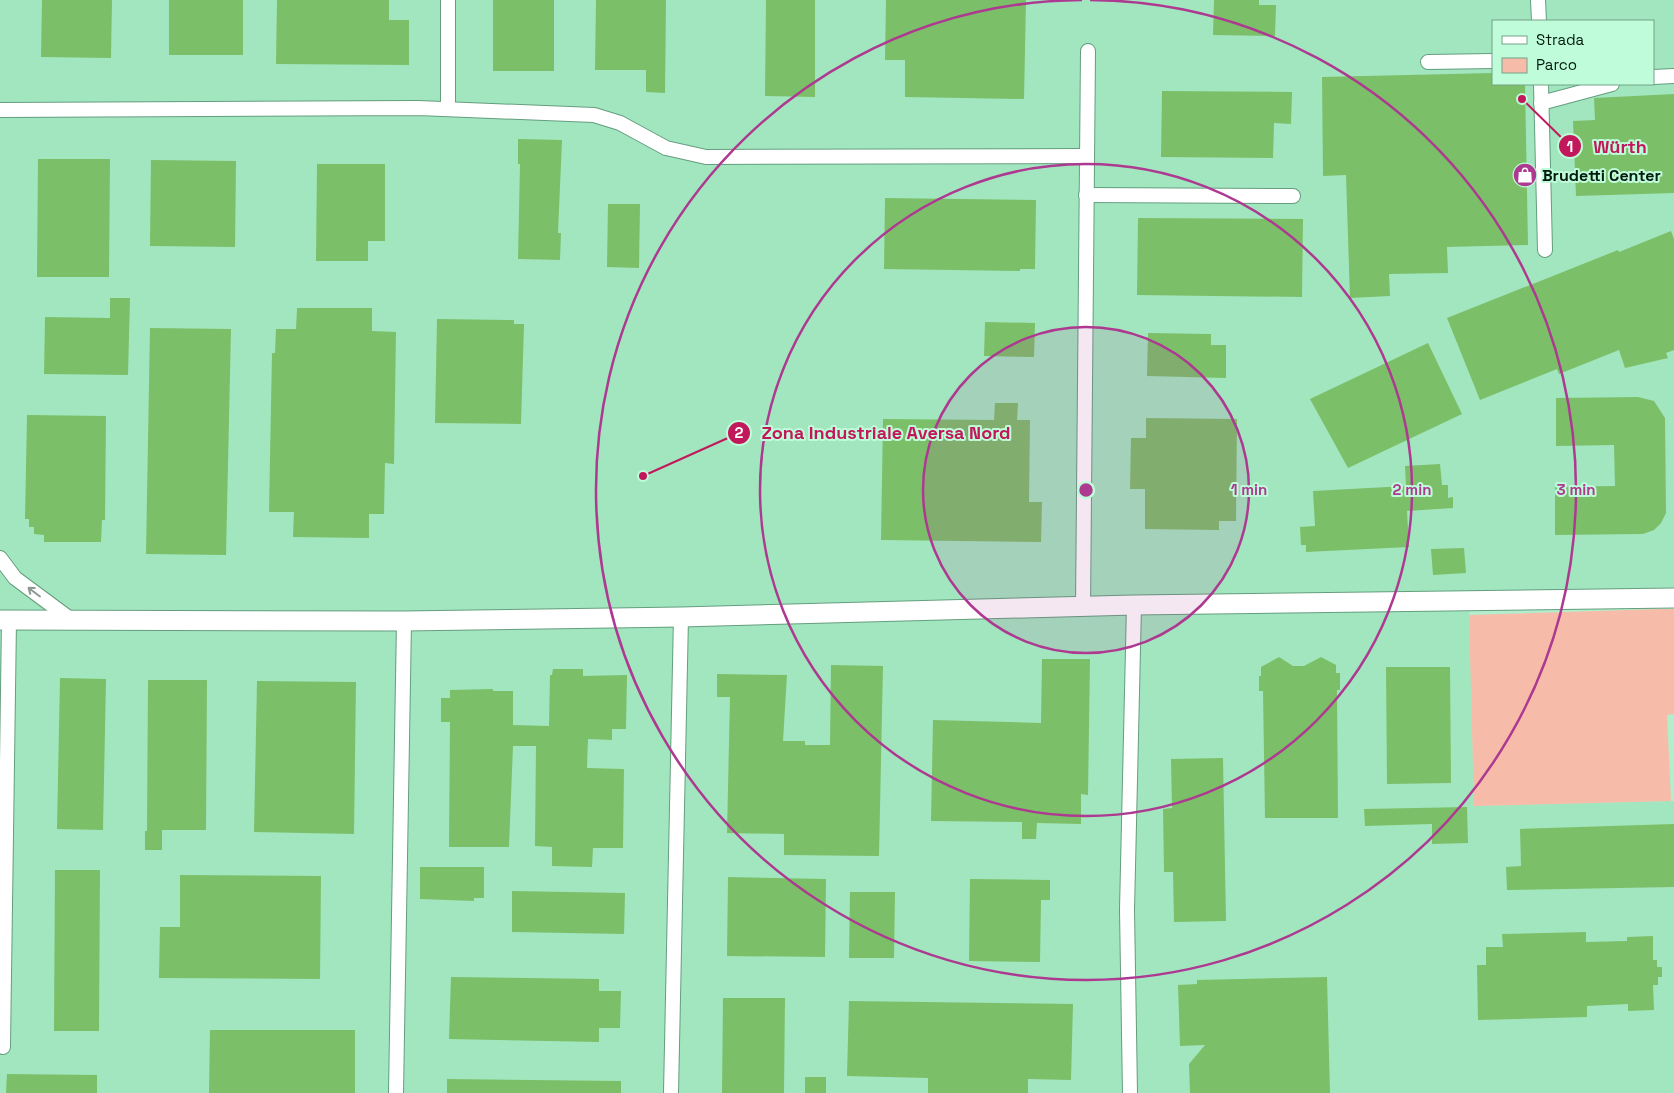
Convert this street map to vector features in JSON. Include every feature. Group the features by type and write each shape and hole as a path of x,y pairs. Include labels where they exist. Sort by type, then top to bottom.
{"street":[{"path":"448,0 448,109"},
{"path":"1538,0 1539,20"},
{"path":"1083,607 1088,51"},
{"path":"1428,62 1492,61"},
{"path":"1654,77 1674,76"},
{"path":"1541,85 1545,250"},
{"path":"1541,103 1608,85"},
{"path":"0,110 448,109 594,115 620,123 666,148 706,157 1087,156"},
{"path":"1086,195 1293,196"},
{"path":"0,558 15,578 73,621"},
{"path":"3,1047 4,620 404,621 682,617 1134,605 1670,596"},
{"path":"1130,1093 1127,910 1134,605"},
{"path":"671,1093 682,617"},
{"path":"396,1093 404,621"}],"shaded area":[{"path":"0,0 1674,0 1674,587 1661,590 1469,593 1474,806 1674,801 1674,1093 0,1093"}],"green space":[{"path":"1674,609 1674,714 1667,715 1671,801 1474,806 1469,615"}],"building":[{"path":"42,0 112,0 111,58 41,57"},
{"path":"169,0 243,0 243,55 169,55"},
{"path":"277,0 389,0 389,20 409,20 409,65 276,64"},
{"path":"493,0 554,0 554,71 493,71"},
{"path":"596,0 666,0 665,93 646,92 646,70 595,70"},
{"path":"766,0 815,0 815,97 765,96"},
{"path":"886,0 1026,0 1024,99 905,97 905,60 885,60"},
{"path":"1214,0 1259,0 1259,5 1276,5 1275,36 1213,35"},
{"path":"1492,73 1492,85 1525,85 1528,245 1447,247 1448,273 1389,274 1390,296 1350,298 1346,175 1323,176 1322,77"},
{"path":"1162,91 1292,92 1291,124 1274,123 1273,158 1161,157"},
{"path":"1674,94 1674,193 1576,196 1573,121 1595,120 1594,98"},
{"path":"518,139 562,140 558,233 561,233 560,260 518,259 520,164 518,164"},
{"path":"38,159 110,159 109,277 37,277"},
{"path":"151,160 236,161 235,247 150,246"},
{"path":"317,164 385,164 385,241 368,241 368,261 316,261"},
{"path":"885,198 1036,200 1035,269 1020,269 1020,271 884,269"},
{"path":"608,204 640,204 639,268 607,267"},
{"path":"1138,218 1303,219 1302,297 1137,295"},
{"path":"1671,231 1674,239 1674,350 1666,353 1668,358 1625,368 1619,350 1559,374 1557,369 1480,400 1447,318"},
{"path":"110,298 130,298 128,375 44,374 45,317 110,318"},
{"path":"297,308 372,308 372,331 396,332 394,464 385,463 384,514 369,514 369,538 293,537 294,512 269,512 272,353 275,353 276,329 296,329"},
{"path":"437,319 514,320 514,324 524,324 521,424 435,423"},
{"path":"985,322 1035,323 1034,357 984,356"},
{"path":"150,328 231,329 226,555 146,554"},
{"path":"1148,333 1211,334 1211,345 1226,345 1226,378 1147,376"},
{"path":"1428,343 1462,414 1348,468 1310,399"},
{"path":"1638,397 1654,401 1665,418 1666,513 1661,523 1654,530 1643,534 1555,535 1555,487 1615,486 1614,445 1556,446 1556,398"},
{"path":"995,403 1018,403 1017,420 1030,420 1029,502 1042,502 1041,542 881,540 883,419 994,420"},
{"path":"27,415 106,416 105,520 102,520 101,542 44,542 44,535 34,534 34,527 29,527 29,519 25,519"},
{"path":"1146,418 1237,419 1236,521 1219,521 1219,530 1145,529 1145,489 1130,489 1131,438 1146,438"},
{"path":"1440,464 1442,485 1448,485 1448,498 1453,497 1453,508 1407,511 1409,547 1306,552 1306,545 1301,545 1300,527 1315,526 1313,491 1406,486 1405,466"},
{"path":"1464,548 1466,573 1433,575 1431,549"},
{"path":"1279,657 1293,666 1304,666 1321,657 1336,665 1336,673 1340,673 1340,690 1337,690 1338,818 1265,818 1263,691 1259,691 1259,676 1261,676 1261,667"},
{"path":"1042,659 1090,659 1088,795 1081,794 1081,824 1037,823 1036,839 1022,839 1022,822 931,821 933,720 1041,723"},
{"path":"831,665 883,666 879,856 784,855 784,834 727,833 730,697 717,697 717,674 787,675 783,741 805,741 805,745 830,745"},
{"path":"1386,667 1450,667 1451,783 1387,784"},
{"path":"553,669 583,669 583,676 627,675 626,729 612,729 612,740 588,739 587,768 624,769 623,848 593,848 592,867 552,866 552,847 535,846 536,746 513,746 509,847 449,847 450,722 441,722 441,698 450,698 450,690 493,689 493,691 513,691 513,725 549,726 550,675 552,675"},
{"path":"60,678 106,679 103,830 57,829"},
{"path":"148,680 207,680 206,830 162,830 162,850 145,850 145,831 147,831"},
{"path":"257,681 356,682 354,834 254,832"},
{"path":"1223,758 1226,921 1174,922 1173,872 1164,872 1163,809 1172,808 1171,759"},
{"path":"1467,807 1468,843 1432,844 1432,824 1365,826 1364,809"},
{"path":"1674,824 1674,887 1507,890 1506,867 1521,866 1520,829"},
{"path":"420,867 484,867 484,898 474,898 474,901 420,899"},
{"path":"55,870 100,870 99,1031 54,1031"},
{"path":"180,875 321,876 320,979 159,978 160,927 180,927"},
{"path":"728,877 826,879 825,957 727,956"},
{"path":"970,879 1050,880 1050,900 1041,900 1040,962 969,961"},
{"path":"512,891 625,893 624,934 512,932"},
{"path":"850,892 895,892 894,958 849,958"},
{"path":"1586,932 1586,942 1627,941 1627,937 1653,936 1653,960 1657,960 1657,967 1662,967 1662,977 1658,977 1658,985 1653,985 1654,1010 1628,1011 1628,1004 1587,1006 1587,1017 1478,1020 1477,965 1486,965 1486,947 1503,947 1502,934"},
{"path":"451,977 599,979 599,991 621,991 620,1028 599,1028 599,1042 449,1039"},
{"path":"1327,977 1330,1093 1190,1093 1189,1064 1205,1045 1180,1046 1178,985 1197,984 1197,980"},
{"path":"723,998 785,998 784,1093 722,1093"},
{"path":"849,1001 1073,1004 1071,1080 1028,1079 1028,1093 928,1093 928,1078 847,1076"},
{"path":"210,1030 355,1030 355,1093 209,1093"},
{"path":"7,1074 97,1075 97,1093 6,1093"},
{"path":"805,1077 826,1077 826,1093 805,1093"},
{"path":"447,1079 621,1081 621,1093 447,1093"}],"place":[{"name":"Würth","path":"1522,99"},
{"name":"Brudetti Center","path":"1525,175"},
{"name":"Zona Industriale Aversa Nord","path":"643,476"}]}
